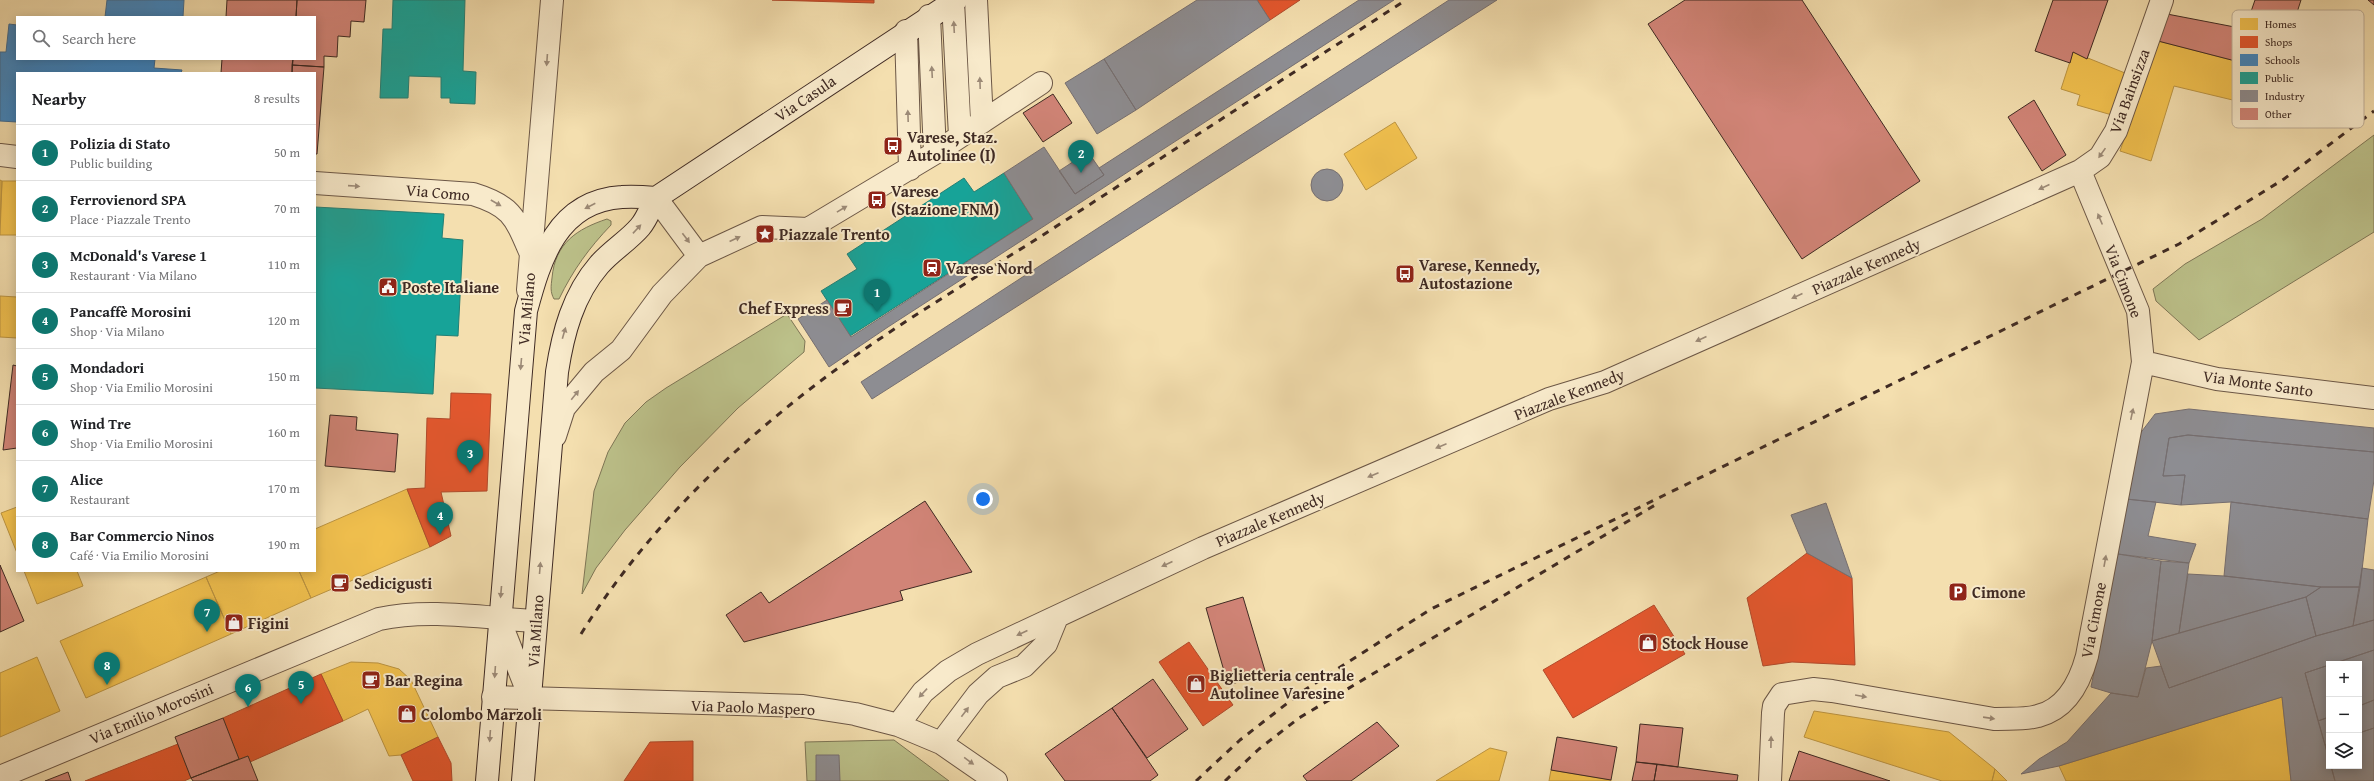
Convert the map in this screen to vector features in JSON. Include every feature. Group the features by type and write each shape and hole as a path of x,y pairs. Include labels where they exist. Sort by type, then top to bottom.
{"street":[{"name":"Via Milano","path":"487,781 499,619 552,0"},
{"path":"976,0 982,122"},
{"name":"Via Bainsizza","path":"2080,171 2100,157 2116,131 2162,0"},
{"path":"954,1 960,136"},
{"name":"Via Casula","path":"557,372 561,344 569,318 581,291 599,264 640,227 656,198 906,31 954,1"},
{"path":"929,16 935,153"},
{"path":"906,31 910,169"},
{"path":"549,456 564,408 594,372 621,350 662,294 699,256 762,227 808,229 910,169 1041,83"},
{"path":"0,156 16,157"},
{"name":"Via Cimone","path":"1770,781 1774,706 1782,694 1813,689 1832,691 1994,719 2038,716 2064,701 2074,689 2082,673 2087,656 2143,362 2138,311 2080,171"},
{"name":"Piazzale Kennedy","path":"898,725 923,692 948,671 977,654 1057,617 1130,580 1549,399 1605,382 2080,171"},
{"name":"Via Como","path":"316,183 473,194 494,201 511,212 531,255"},
{"path":"526,311 537,271 549,244 560,226 575,214 599,202 621,197 656,198 699,256"},
{"name":"Via Monte Santo","path":"2143,362 2217,379 2374,398"},
{"name":"Via Milano","path":"523,781 531,700 535,621 557,372"},
{"name":"Via Emilio Morosini","path":"0,777 379,619 411,615 535,621"},
{"path":"941,743 978,694 998,677 1024,666 1046,644 1057,617"},
{"name":"Via Milano","path":"499,619 531,700"},
{"name":"Via Paolo Maspero","path":"493,698 803,706 855,714 898,725 941,743 996,781"}],"green space":[{"path":"2374,135 2374,232 2199,340 2156,301 2153,289 2185,264 2262,219"},
{"path":"607,219 611,221 611,225 582,260 559,299 554,299 551,289 554,266 563,247 569,239 577,233"},
{"path":"787,314 805,341 804,352 738,408 680,467 625,530 596,568 582,594 594,491 608,452 625,423 646,402 666,388"},
{"path":"894,740 949,781 807,781 805,742"}],"building: Homes":[{"path":"2158,41 2232,60 2232,100 2174,86 2151,161 2120,151"},
{"path":"2073,52 2125,73 2112,115 2077,105 2080,95 2061,89"},
{"path":"1395,122 1417,158 1366,190 1344,154"},
{"path":"0,180 2,181 0,221"},
{"path":"2,181 16,181 16,235 0,235"},
{"path":"0,296 16,297 16,338 0,337"},
{"path":"407,489 430,547 311,598 299,572 316,572 316,529"},
{"path":"16,507 16,550 1,513"},
{"path":"24,572 77,572 83,586 37,604"},
{"path":"218,572 299,572 311,598 231,634 206,577"},
{"path":"206,577 231,634 86,698 60,641"},
{"path":"37,657 60,711 0,737 0,673"},
{"path":"351,662 378,663 399,669 411,680 438,737 401,755 389,756 368,709 343,721 321,674"},
{"path":"2282,697 2291,781 2066,781 2059,766"},
{"path":"1814,711 1949,732 1995,769 1992,781 1942,781 1804,737"},
{"path":"1490,748 1507,752 1499,781 1436,781"},
{"path":"1995,769 2007,781 1992,781"},
{"path":"1551,770 1611,780 1611,781 1549,781"}],"building: Shops":[{"path":"772,0 874,0 874,3"},
{"path":"1257,0 1300,0 1270,20"},
{"path":"451,393 491,394 487,491 441,492 451,536 430,547 407,489 425,488 427,418 450,419"},
{"path":"1807,553 1852,578 1855,665 1792,662 1763,666 1747,598"},
{"path":"1654,605 1685,654 1573,718 1543,670"},
{"name":"Biglietteria centrale Autolinee Varesine","path":"1189,642 1233,705 1203,726 1159,662"},
{"path":"321,674 343,721 250,762 248,756 239,759 223,718"},
{"path":"438,737 451,763 452,781 413,781 401,755"},
{"path":"693,741 693,781 624,781 650,742"},
{"path":"178,744 191,778 184,781 85,781"}],"building: Schools":[{"path":"107,0 184,0 183,16 105,16"},
{"path":"9,24 16,25 16,60 155,60 154,68 182,70 181,72 16,72 16,122 0,121 0,52 6,52"}],"building: Public":[{"path":"393,0 465,0 463,71 476,72 475,104 450,103 450,98 441,98 441,77 409,76 408,98 380,98 383,29 392,29"},
{"path":"1004,173 1033,219 850,336 821,291 857,269 847,254 964,178 974,192"},
{"name":"Poste Italiane","path":"316,207 444,214 442,238 463,240 458,336 436,335 433,394 316,388"}],"building: Industry":[{"path":"1197,0 1257,0 1270,20 1136,110 1104,59"},
{"path":"1359,0 1394,0 888,327 829,367 798,319 827,300 851,337 1033,219 1004,173 1044,147 1075,194 1104,175 1099,168"},
{"path":"1449,0 1497,0 872,399 861,382"},
{"path":"1104,59 1136,110 1097,134 1065,83"},
{"path":"1088,152 1104,175 1075,194 1059,171"},
{"path":"1324,169 1330,169 1340,176 1343,185 1342,191 1336,198 1330,201 1324,201 1314,194 1311,188 1311,182 1318,172"},
{"path":"2189,409 2374,428 2374,452 2188,435 2169,438 2163,476 2185,475 2181,505 2126,499 2139,435 2155,414"},
{"path":"2188,435 2374,452 2374,480 2368,519 2231,502 2181,505 2185,475 2163,476 2169,438"},
{"path":"2126,499 2156,502 2148,536 2196,544 2189,563 2118,554"},
{"path":"2231,502 2368,519 2360,587 2321,587 2224,576"},
{"path":"1826,503 1852,578 1807,553 1791,515"},
{"path":"2118,554 2161,561 2152,641 2138,697 2111,693 2091,687"},
{"path":"2161,561 2189,563 2179,633 2152,641"},
{"path":"2362,568 2374,570 2374,620 2353,626"},
{"path":"2188,574 2224,576 2321,587 2306,597 2179,633"},
{"path":"2321,587 2360,587 2353,626 2316,636 2306,597"},
{"path":"2306,597 2316,636 2169,688 2152,641"},
{"path":"2374,620 2374,650 2341,661 2326,661 2326,666 2305,673 2326,748 2326,769 2332,769 2335,781 2291,781 2282,697 2059,766 2021,774 2039,759 2067,742 2111,693 2138,697 2146,668 2161,666 2169,688 2316,636"},
{"path":"2374,650 2374,700 2362,705 2362,661 2342,661"},
{"path":"2326,666 2326,718 2318,721 2305,673"},
{"path":"2374,700 2374,728 2362,732 2362,705"},
{"path":"2326,718 2326,745 2325,745 2318,721"},
{"path":"2374,728 2374,781 2335,781 2332,769 2362,769 2362,732"},
{"path":"816,755 839,755 840,781 816,781"}],"building: Other":[{"path":"227,0 297,0 296,16 226,16"},
{"path":"297,0 366,0 364,22 351,21 350,37 338,36 337,57 324,56 324,67 292,65 293,60 316,60 316,16 296,16"},
{"path":"1685,0 1802,0 1920,181 1802,259 1648,24"},
{"path":"2053,0 2108,0 2087,59 2073,52 2070,63 2035,51"},
{"path":"2255,0 2301,0 2298,10 2252,10"},
{"path":"2368,0 2374,0 2374,5"},
{"path":"2167,14 2232,26 2232,60 2158,41"},
{"path":"222,60 293,60 292,72 221,72"},
{"path":"292,65 324,67 317,154 316,72 292,72"},
{"path":"1053,94 1072,123 1043,142 1023,113"},
{"path":"2034,100 2066,155 2042,171 2008,117"},
{"path":"13,365 16,366 16,448 3,450"},
{"path":"330,415 357,417 356,430 398,434 395,472 325,466"},
{"path":"925,501 972,572 900,591 903,600 744,642 726,615 761,592 769,603"},
{"path":"0,565 24,621 0,632"},
{"path":"1243,597 1266,674 1228,685 1206,608"},
{"path":"1153,679 1188,729 1147,758 1112,708"},
{"path":"1112,708 1158,775 1150,781 1065,781 1045,754"},
{"path":"223,718 239,759 191,778 175,737"},
{"path":"1377,722 1399,746 1351,781 1307,781 1303,776"},
{"path":"1640,724 1683,728 1678,767 1636,762"},
{"path":"1557,737 1617,747 1611,780 1551,770"},
{"path":"1799,751 1890,781 1789,781"},
{"path":"248,756 258,781 193,781 191,778"},
{"path":"1636,762 1657,764 1654,781 1632,781"},
{"path":"1657,764 1738,775 1737,781 1654,781"},
{"path":"68,772 71,781 45,781"}],"railway":[{"path":"581,634 602,602 648,541 700,485 756,433 815,385 911,318 1043,235 1406,0"},
{"path":"2364,119 2374,111"},
{"path":"1196,781 1240,740 1303,691 1431,609 2179,244 2284,179 2352,128"},
{"path":"1225,781 1259,749 1299,718 1655,505"}],"place":[{"name":"Varese, Staz. Autolinee (I)","path":"893,146"},
{"name":"Ferrovienord SPA","path":"1081,173"},
{"name":"Varese (Stazione FNM)","path":"877,200"},
{"name":"Piazzale Trento","path":"765,234"},
{"name":"Varese Nord","path":"932,268"},
{"name":"Varese, Kennedy, Autostazione","path":"1405,274"},
{"name":"Poste Italiane","path":"388,287"},
{"name":"Chef Express","path":"843,308"},
{"name":"Polizia di Stato","path":"877,312"},
{"name":"McDonald's Varese 1","path":"470,473"},
{"name":"Pancaffè Morosini","path":"440,535"},
{"name":"Sedicigusti","path":"340,583"},
{"name":"Cimone","path":"1958,592"},
{"name":"Figini","path":"234,623"},
{"name":"Alice","path":"207,632"},
{"name":"Stock House","path":"1648,643"},
{"name":"Bar Regina","path":"371,680"},
{"name":"Biglietteria centrale Autolinee Varesine","path":"1196,684"},
{"name":"Bar Commercio Ninos","path":"107,685"},
{"name":"Mondadori","path":"301,704"},
{"name":"Wind Tre","path":"248,707"},
{"name":"Colombo Marzoli","path":"407,714"}]}
